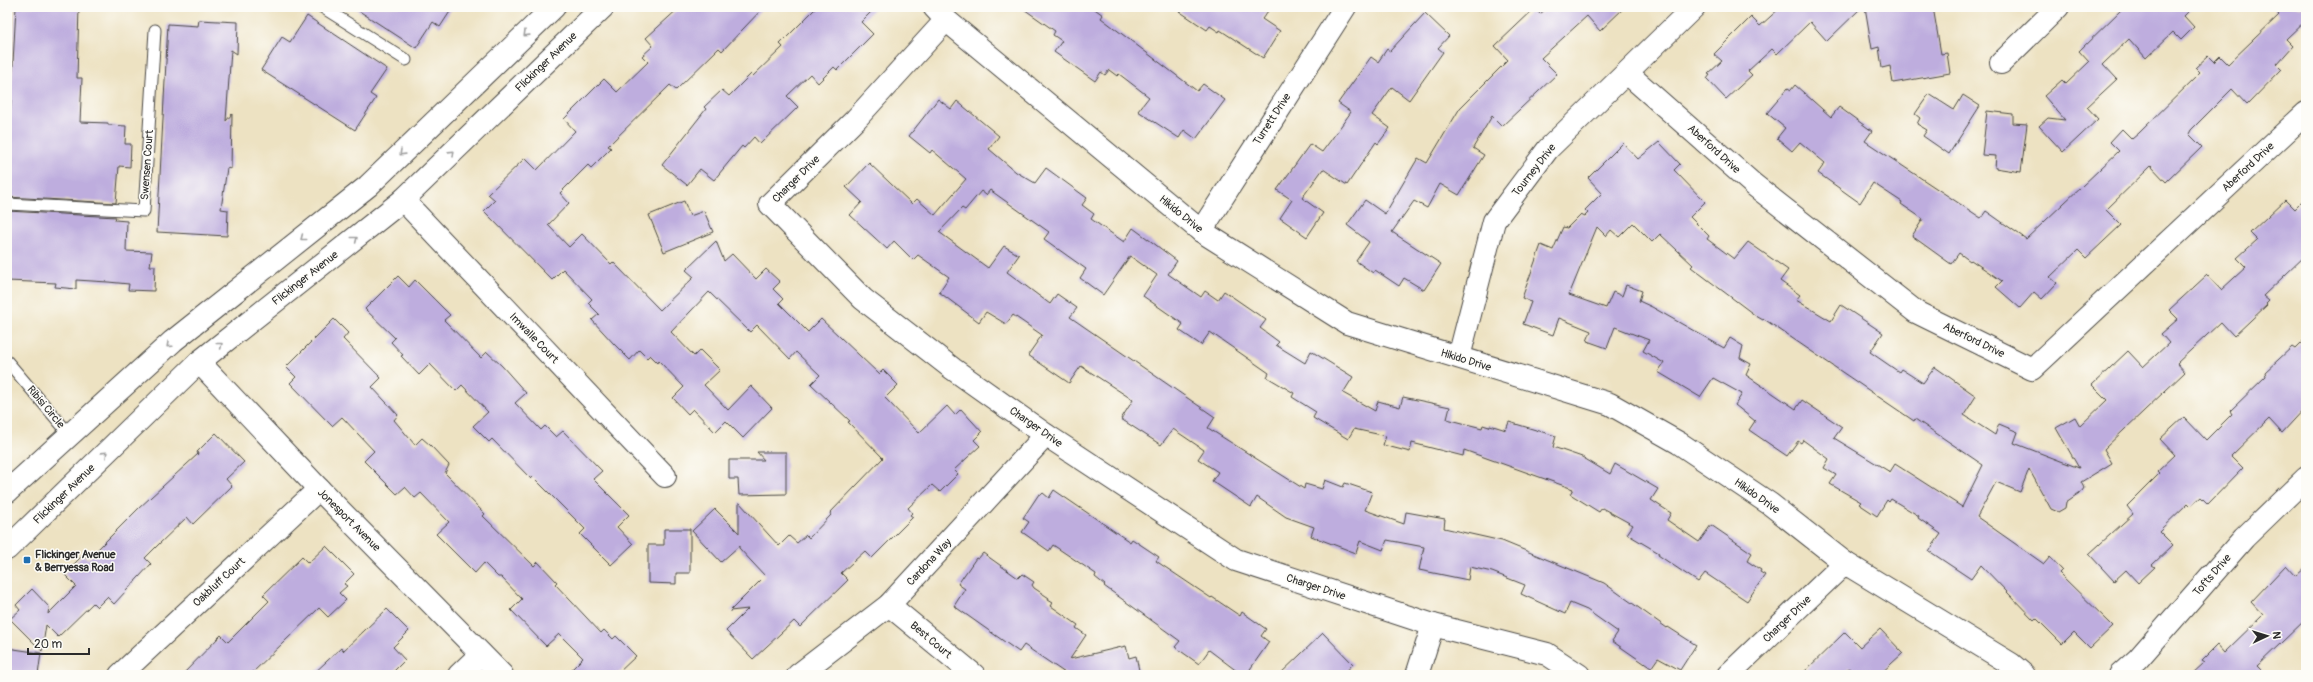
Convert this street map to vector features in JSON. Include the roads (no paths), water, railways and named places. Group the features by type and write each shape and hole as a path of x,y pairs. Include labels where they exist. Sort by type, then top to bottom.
{"street":[{"path":"7,492 173,341 368,186 554,7"},
{"name":"Flickinger Avenue","path":"7,549 199,362 403,200 603,7"},
{"name":"Turrett Drive","path":"1201,231 1345,7"},
{"name":"Tourney Drive","path":"1459,357 1494,221 1548,149 1694,7"},
{"path":"2001,63 2058,7"},
{"name":"Hikido Drive","path":"940,13 1201,231 1347,324 1610,404 1679,443 1770,504 1845,563 2011,664 2024,675"},
{"name":"Charger Drive","path":"940,13 856,119 770,204 863,299 954,369 1046,435 1236,560 1433,625 1546,654 1579,675"},
{"name":"Aberford Drive","path":"1627,72 1754,185 1916,312 2032,369 2306,113"},
{"name":"Imwalle Court","path":"403,200 665,476"},
{"name":"Jonesport Avenue","path":"199,362 318,489 502,675"},
{"name":"Cardona Way","path":"798,675 889,605 1046,435"},
{"name":"Tofts Drive","path":"2120,675 2138,659 2244,538 2306,478"},
{"name":"Oakbluff Court","path":"120,675 318,489"},
{"name":"Charger Drive","path":"1728,675 1845,563"},
{"name":"Best Court","path":"889,605 974,675"},
{"path":"1417,675 1433,625"},
{"path":"459,675 481,654"}],"lane":[{"path":"322,7 406,60"},
{"name":"Swensen Court","path":"7,204 144,211 156,30"},
{"name":"Ribisi Circle","path":"7,361 70,435"}],"place":[{"name":"Flickinger Avenue & Berryessa Road","path":"27,560"}]}
